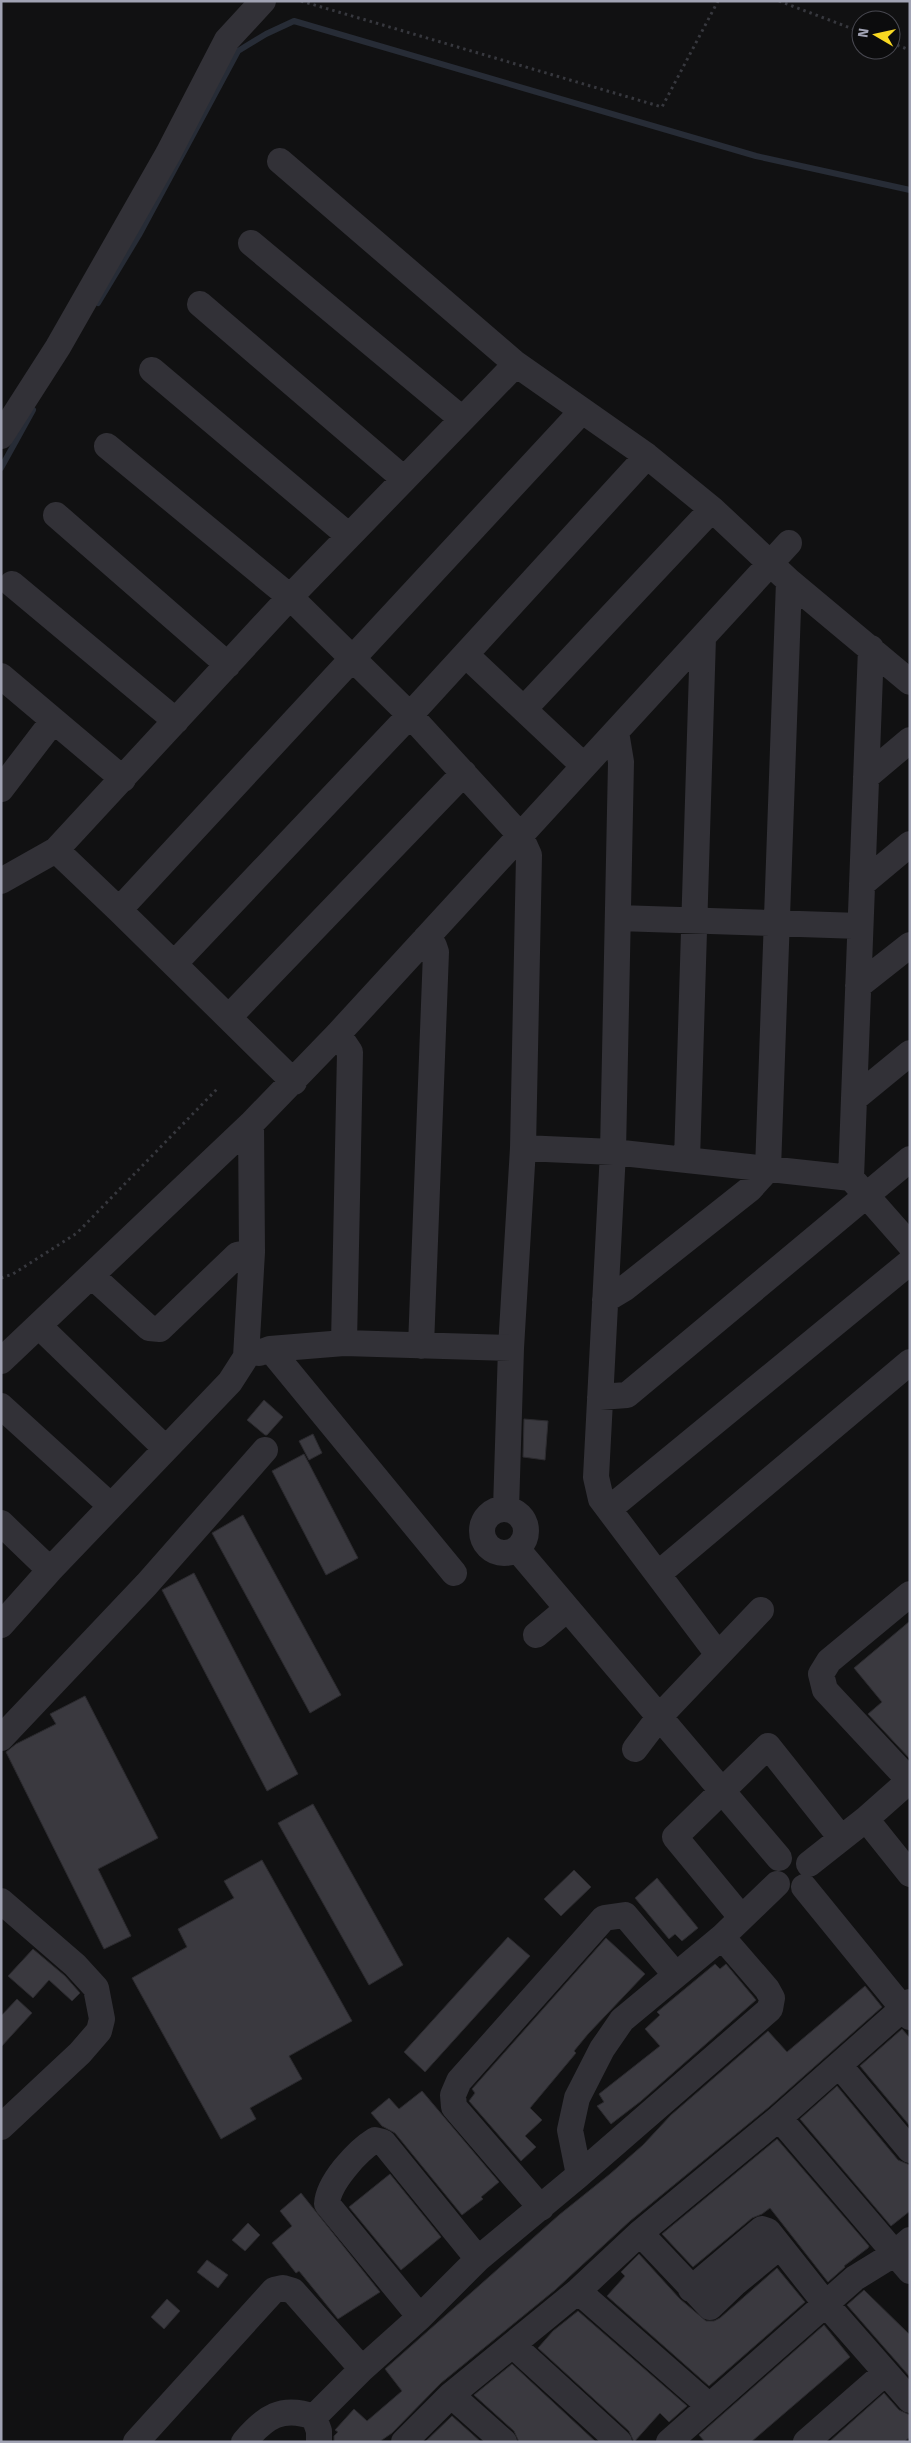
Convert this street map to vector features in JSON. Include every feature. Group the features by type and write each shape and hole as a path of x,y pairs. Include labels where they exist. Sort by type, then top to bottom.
{"street":[{"path":"1,436 58,347 168,154 227,40 263,1"},
{"path":"280,161 516,364 647,456 712,509 789,581 910,682"},
{"path":"251,243 462,419"},
{"path":"200,304 404,479"},
{"path":"1,881 56,850 290,598 516,364"},
{"path":"152,370 349,536"},
{"path":"120,910 582,411"},
{"path":"107,446 290,598 352,658 410,715 520,835 529,855 523,1148 511,1348 506,1509"},
{"path":"174,964 410,715 647,456"},
{"path":"524,709 712,509"},
{"path":"56,515 228,665"},
{"path":"1,1361 294,1082 789,543"},
{"path":"605,1300 625,1288 750,1189 768,1169 789,581"},
{"path":"12,584 176,721"},
{"path":"687,1160 703,637"},
{"path":"871,648 854,1099 859,1187 910,1246"},
{"path":"466,654 584,766"},
{"path":"1,676 123,779"},
{"path":"3,782 53,721"},
{"path":"616,732 621,762 613,1152 596,1477 601,1499 718,1653"},
{"path":"866,777 910,740"},
{"path":"229,1018 464,773"},
{"path":"862,884 910,844"},
{"path":"56,850 120,910 294,1082"},
{"path":"618,918 860,926"},
{"path":"421,1346 436,952 434,946 426,938"},
{"path":"858,986 910,945"},
{"path":"338,1034 350,1052 344,1343"},
{"path":"854,1099 910,1053"},
{"path":"251,1124 252,1252 258,1353 470,1558"},
{"path":"523,1148 613,1152 768,1169 859,1187"},
{"path":"600,1397 615,1398 627,1395 859,1187 910,1159"},
{"path":"92,1276 149,1328 160,1330 237,1255 252,1252"},
{"path":"610,1509 910,1262"},
{"path":"39,1326 166,1449"},
{"path":"1,1625 50,1570 258,1353 344,1343 511,1348"},
{"path":"658,1574 910,1362"},
{"path":"1,1406 111,1506"},
{"path":"1,1738 147,1584 265,1450"},
{"path":"498,1509 506,1509 519,1515 526,1529 522,1544 517,1549 504,1554 490,1549 470,1558 486,1517 498,1509"},
{"path":"1,1523 50,1570"},
{"path":"517,1549 779,1858"},
{"path":"404,2442 451,2396 514,2346 578,2291 640,2233 907,2009 806,1876 798,1854 786,1854 779,1858 772,1872 777,1884 787,1891 794,1891 806,1876 841,1838 866,1819 909,1780 825,1690 821,1674 829,1661 910,1594"},
{"path":"536,1635 567,1609"},
{"path":"635,1749 660,1716 761,1610"},
{"path":"741,1917 669,1844 768,1746 841,1838"},
{"path":"866,1819 910,1874"},
{"path":"579,2174 570,2130 577,2098 588,2071 622,2020 675,1974 722,1937 777,1884"},
{"path":"1,1901 75,1965 96,1988 102,2019 99,2031 80,2053 1,2127"},
{"path":"541,2208 454,2107 452,2095 459,2081 604,1918 625,1915 675,1974"},
{"path":"244,2442 260,2424 276,2414 298,2411 317,2430 362,2369 420,2318 478,2259 541,2208 770,2009 772,1998 767,1989 722,1937"},
{"path":"839,2065 910,2150"},
{"path":"677,2439 708,2405 855,2278 904,2255 779,2118"},
{"path":"420,2318 327,2204 332,2185 362,2150 375,2140 383,2142 478,2259"},
{"path":"640,2233 710,2307 734,2284 771,2238"},
{"path":"691,2289 771,2238"},
{"path":"771,2238 910,2400"},
{"path":"136,2442 274,2290 283,2288 293,2291 362,2369"},
{"path":"578,2291 708,2405"},
{"path":"514,2346 618,2442"},
{"path":"806,2442 886,2373"},
{"path":"451,2396 504,2442"}],"path":[{"path":"301,1 662,107 718,1"},
{"path":"779,1 851,28"},
{"path":"1,1278 13,1274 77,1233 217,1089"}],"building":[{"path":"264,1400 283,1417 267,1435 247,1420"},
{"path":"524,1419 548,1421 545,1460 523,1457"},
{"path":"313,1434 322,1453 309,1460 299,1441"},
{"path":"304,1454 358,1558 326,1575 272,1471"},
{"path":"243,1515 341,1695 310,1713 212,1533"},
{"path":"194,1573 298,1774 267,1791 162,1590"},
{"path":"910,1621 910,1759 868,1714 882,1702 854,1668"},
{"path":"85,1696 158,1838 98,1869 131,1936 104,1949 6,1752 16,1744 56,1724 50,1714"},
{"path":"313,1804 403,1965 369,1985 278,1823"},
{"path":"262,1860 352,2021 289,2056 302,2079 250,2108 256,2119 221,2139 132,1978 187,1947 178,1929 234,1898 224,1881"},
{"path":"574,1870 591,1887 561,1916 544,1899"},
{"path":"657,1878 698,1928 682,1941 675,1934 669,1939 635,1898"},
{"path":"508,1937 530,1956 425,2072 404,2052"},
{"path":"606,1938 645,1974 588,2034 574,2051 576,2053 530,2108 542,2120 525,2136 536,2147 521,2161 469,2101 475,2093 472,2089"},
{"path":"33,1949 65,1976 80,1993 72,2001 49,1980 33,1998 8,1976"},
{"path":"715,1964 720,1969 726,1964 756,2000 641,2101 611,2124 597,2106 604,2102 599,2094 660,2046 645,2029 660,2015 657,2012"},
{"path":"865,1986 882,2007 769,2107 630,2221 555,2290 441,2383 392,2433 379,2442 334,2442 334,2436 338,2432 335,2430 354,2409 367,2421 402,2391 385,2369 559,2215 643,2145 671,2115 768,2031 787,2052"},
{"path":"17,1999 32,2013 1,2047 1,2016"},
{"path":"902,2029 910,2038 910,2126 860,2066"},
{"path":"837,2086 898,2160 910,2165 910,2211 891,2226 800,2119"},
{"path":"422,2091 499,2182 481,2197 483,2199 462,2215 395,2133 382,2126 371,2113 389,2098 399,2109"},
{"path":"777,2139 869,2246 868,2248 844,2266 828,2282 770,2208 752,2218 693,2267 662,2234"},
{"path":"390,2174 441,2237 401,2270 349,2207"},
{"path":"301,2193 380,2292 338,2319 299,2271 296,2273 272,2243 292,2226 280,2211"},
{"path":"248,2223 260,2235 245,2251 232,2240"},
{"path":"639,2254 680,2299 706,2321 714,2321 720,2318 777,2268 805,2302 709,2386 607,2296 625,2276 621,2272"},
{"path":"207,2260 228,2275 218,2288 197,2272"},
{"path":"864,2290 910,2335 910,2377 847,2305"},
{"path":"167,2299 180,2311 164,2329 151,2317"},
{"path":"578,2311 687,2406 669,2422 660,2413 634,2442 629,2431 538,2348 553,2331"},
{"path":"824,2325 850,2357 751,2442 705,2442 699,2435"},
{"path":"512,2364 596,2442 519,2442 514,2431 474,2395"},
{"path":"884,2393 899,2410 910,2415 910,2437 904,2442 829,2442"},
{"path":"452,2416 481,2442 425,2442"}],"waterway":[{"path":"98,303 139,235 238,51 266,34 294,21 756,156 910,190"},
{"path":"1,468 33,410"}]}
